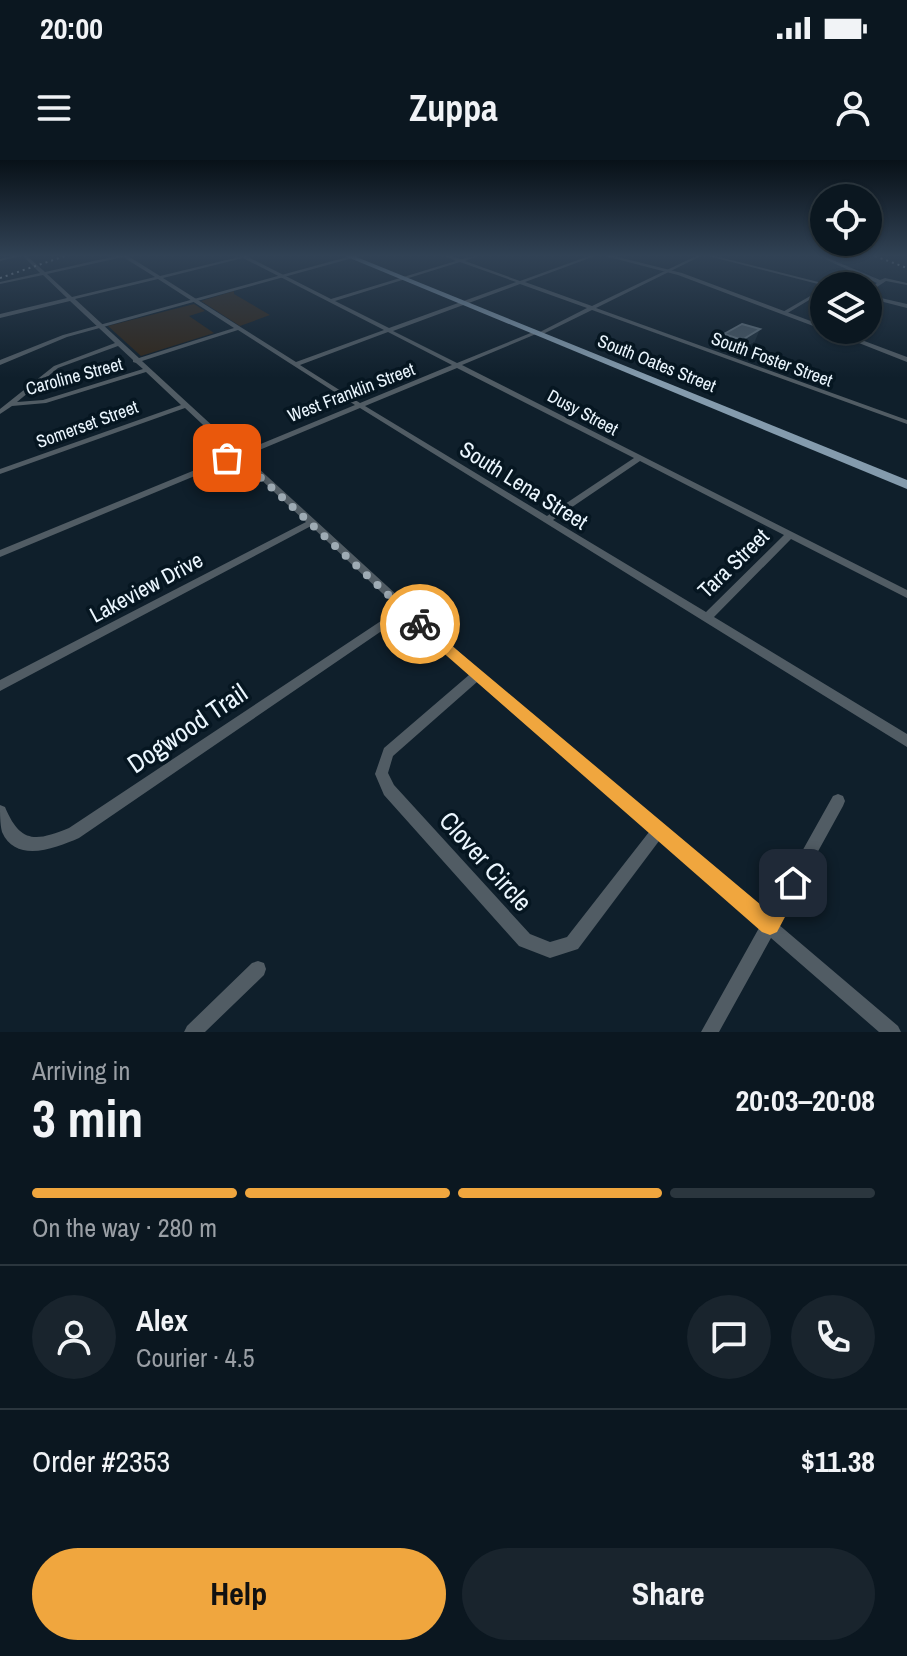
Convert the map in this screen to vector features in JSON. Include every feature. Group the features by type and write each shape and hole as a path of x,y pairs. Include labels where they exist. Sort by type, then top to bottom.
{"main road":[{"name":"South Oates Street","path":"447,297 907,485"}],"street":[{"path":"66,297 477,675 892,1032"},
{"path":"0,316 83,297"},
{"name":"South Lena Street","path":"189,297 361,406 907,741"},
{"path":"0,363 40,344 211,297"},
{"name":"Dusy Street","path":"322,297 907,594"},
{"path":"331,301 345,297"},
{"path":"296,364 480,297"},
{"name":"South Foster Street","path":"561,297 907,422"},
{"name":"West Franklin Street","path":"0,554 537,334 614,297"},
{"path":"739,297 810,323"},
{"path":"784,313 810,297"},
{"path":"882,298 907,306"},
{"path":"135,361 239,328"},
{"path":"0,412 56,367 117,344"},
{"path":"865,344 907,360"},
{"name":"Caroline Street","path":"10,404 54,399 145,370"},
{"name":"Somerset Street","path":"0,472 184,406"},
{"path":"547,520 638,459"},
{"name":"Lakeview Drive","path":"0,686 310,523"},
{"name":"Tara Street","path":"706,618 789,536"},
{"name":"Dogwood Trail","path":"0,812 6,830 23,843 52,842 74,833 405,610"},
{"name":"Clover Circle","path":"477,675 392,748 384,757 381,774 389,790 525,940 550,950 572,943 658,831"},
{"path":"710,1032 838,801"},
{"path":"193,1032 258,969"}],"shaded area":[{"path":"215,297 239,297 270,315 240,326 201,301"},
{"path":"194,304 205,311 189,316 214,333 141,356 108,326"}],"building":[{"path":"742,324 760,329 742,340 724,334"}],"way so far":[{"path":"227,458 236,455 420,624"}],"route":[{"path":"420,624 770,925 793,883"}]}
